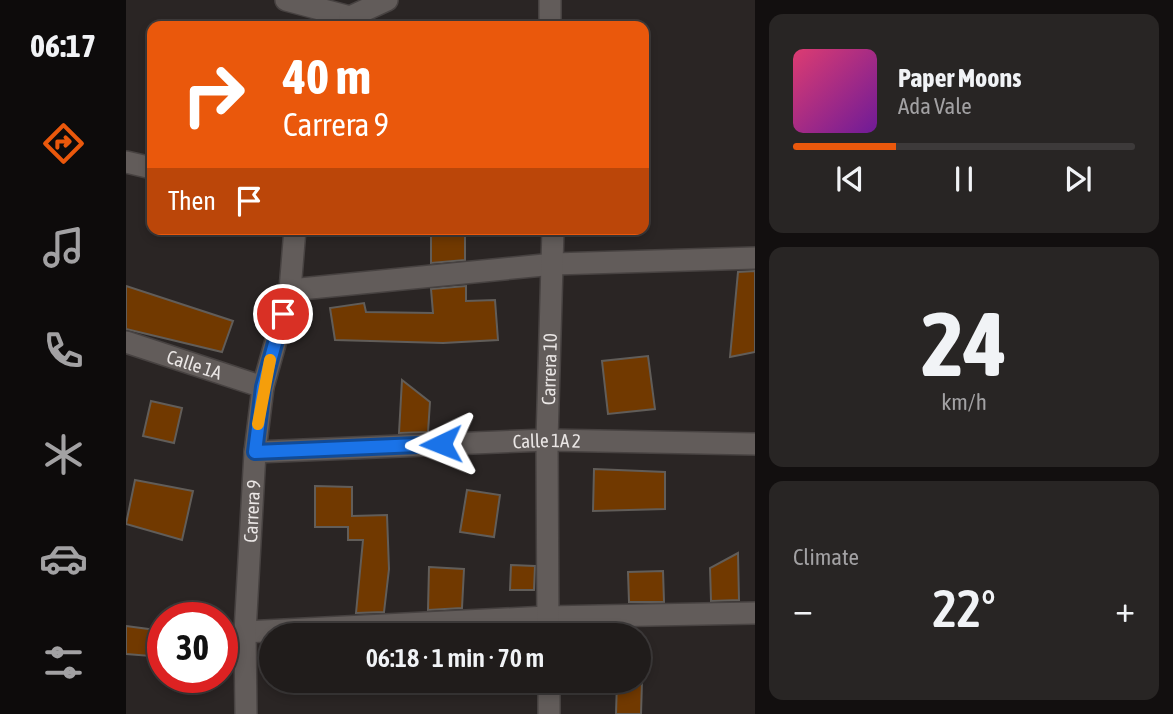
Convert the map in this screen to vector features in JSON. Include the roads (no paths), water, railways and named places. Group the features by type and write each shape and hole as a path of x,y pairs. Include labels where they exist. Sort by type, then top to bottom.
{"street":[{"path":"286,0 346,21"},
{"path":"351,21 387,0"},
{"path":"550,0 551,21"},
{"path":"126,162 147,167"},
{"name":"Carrera 9","path":"246,714 245,632 255,452 263,387 290,290 295,235"},
{"name":"Carrera 10","path":"548,623 547,440 554,235"},
{"path":"290,290 554,264 755,258"},
{"name":"Calle 1A","path":"126,342 263,387"},
{"name":"Calle 1A 2","path":"255,452 547,440 755,444"},
{"path":"592,623 755,612"},
{"path":"245,632 259,632"},
{"path":"549,693 549,714"}]}
